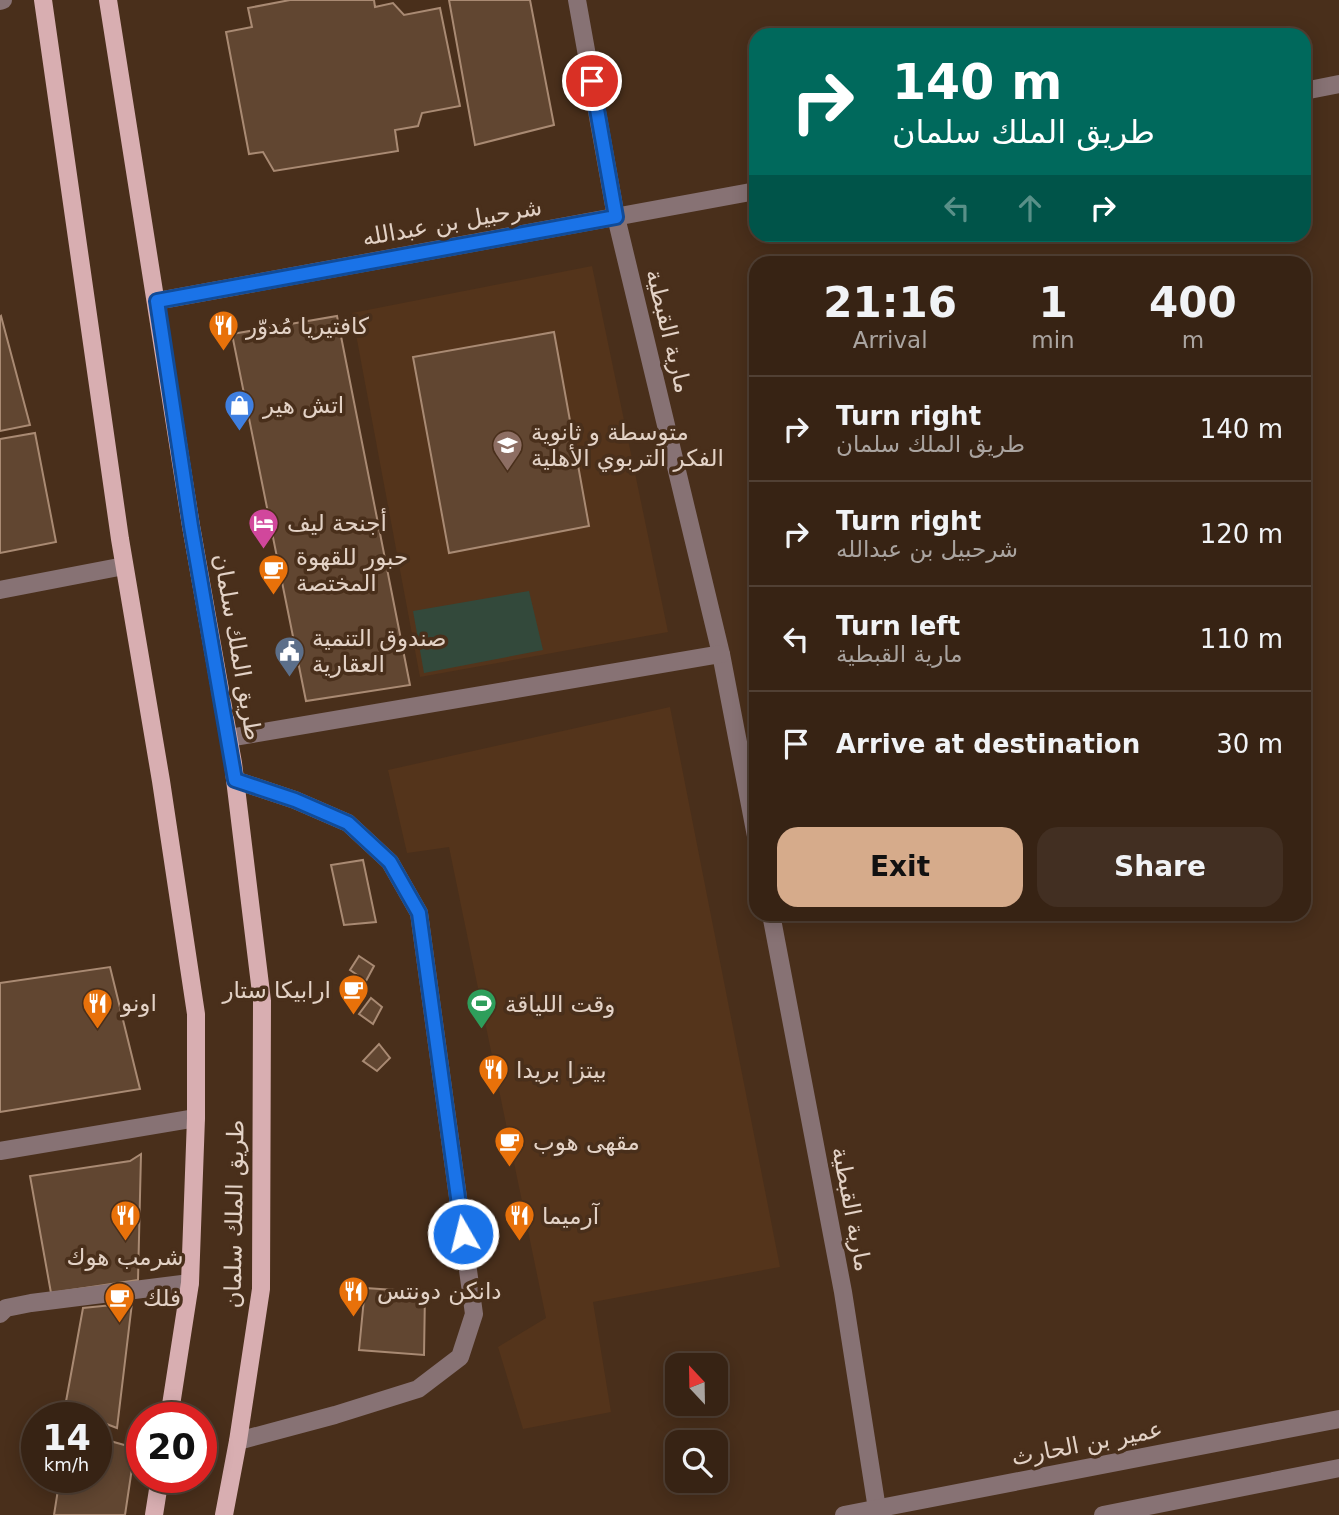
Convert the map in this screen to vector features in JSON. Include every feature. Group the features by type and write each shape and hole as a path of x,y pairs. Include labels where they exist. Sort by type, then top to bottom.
{"main road":[{"name":"طريق الملك سلمان","path":"43,0 124,566 161,781 196,1014 196,1118 190,1283 171,1402"},
{"name":"طريق الملك سلمان","path":"108,0 191,526 229,738 262,1002 261,1289 238,1441 223,1515"},
{"path":"154,1515 157,1493"}],"street":[{"name":"مارية القبطية","path":"578,0 616,217 721,653 749,799"},
{"path":"1311,89 1339,84"},
{"name":"شرحبيل بن عبدالله","path":"157,301 749,192"},
{"path":"0,590 124,566"},
{"path":"229,738 721,653"},
{"path":"235,780 295,800 348,823 390,862 419,913 474,1314 460,1357 418,1389 238,1441"},
{"name":"مارية القبطية","path":"772,921 843,1292 877,1512"},
{"path":"0,1151 196,1118"},
{"path":"0,1314 6,1308 32,1303 190,1283"},
{"name":"عمير بن الحارث","path":"844,1515 877,1512 1339,1419"},
{"path":"1103,1515 1339,1468"}],"shaded area":[{"name":"متوسطة و ثانوية الفكر التربوي الأهلية","path":"592,266 668,632 420,677 352,313"},
{"path":"670,707 780,1267 593,1302 611,1412 523,1429 498,1347 546,1318 449,847 407,853 388,770"}],"green space":[{"path":"529,591 543,650 424,673 413,611"}],"building":[{"path":"290,0 374,0 375,7 393,3 404,15 440,8 460,106 422,113 418,126 395,130 398,151 274,171 263,152 249,154 226,32 252,27 248,8"},
{"path":"449,0 530,0 554,125 475,145"},
{"path":"337,316 410,685 306,701 232,334"},
{"path":"0,317 30,425 0,431"},
{"path":"554,332 589,526 449,553 413,357"},
{"path":"35,433 56,542 0,553 0,439"},
{"path":"363,860 376,922 344,925 331,865"},
{"path":"359,956 374,966 366,981 350,970"},
{"path":"110,967 140,1089 0,1112 0,983"},
{"path":"371,998 382,1007 373,1024 359,1014"},
{"path":"379,1044 390,1058 377,1071 363,1061"},
{"path":"141,1154 138,1280 51,1293 30,1176 130,1161"},
{"path":"365,1288 425,1292 424,1355 359,1350"},
{"path":"132,1303 117,1428 112,1426 112,1402 66,1402 83,1308"},
{"path":"112,1442 126,1445 126,1493 128,1493 125,1515 54,1515 57,1493 112,1493"}],"place":[{"name":"كافتيريا مُدوّر","path":"223,353"},
{"name":"اتش هير","path":"240,432"},
{"name":"متوسطة و ثانوية الفكر التربوي الأهلية","path":"508,472"},
{"name":"أجنحة ليف","path":"264,550"},
{"name":"حبور للقهوة المختصة","path":"273,597"},
{"name":"صندوق التنمية العقارية","path":"289,678"},
{"name":"ارابيكا ستار","path":"354,1017"},
{"name":"اونو","path":"98,1030"},
{"name":"وقت اللياقة","path":"482,1031"},
{"name":"بيتزا بريدا","path":"493,1097"},
{"name":"مقهى هوب","path":"510,1169"},
{"name":"شرمب هوك","path":"125,1243"},
{"name":"آرميما","path":"519,1243"},
{"name":"دانكن دونتس","path":"354,1318"},
{"name":"فلك","path":"120,1325"}],"route":[{"path":"463,1234 419,913 390,862 348,823 295,800 235,780 191,526 157,301 616,217 592,81"}]}
